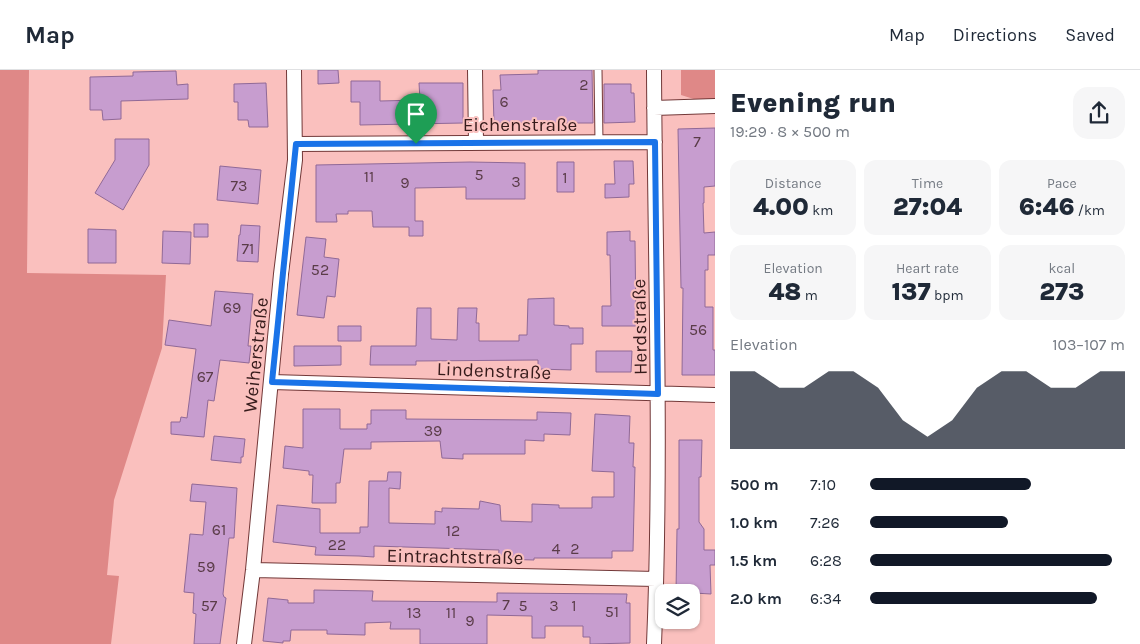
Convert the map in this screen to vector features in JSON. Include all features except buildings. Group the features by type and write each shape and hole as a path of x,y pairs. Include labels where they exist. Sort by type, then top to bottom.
{"street":[{"name":"Weiherstraße","path":"244,644 296,144 294,70"},
{"path":"475,70 476,143"},
{"name":"Herdstraße","path":"654,70 658,394 654,644"},
{"path":"654,108 715,106"},
{"name":"Eichenstraße","path":"296,144 655,142"},
{"name":"Lindenstraße","path":"272,382 715,395"},
{"name":"Eintrachtstraße","path":"253,570 656,579"}],"lane":[{"path":"598,70 599,142"}],"shaded area":[{"path":"0,70 29,70 27,273 166,275 162,348 114,500 107,575 119,576 111,644 0,644"},
{"path":"681,70 715,70 715,100 700,101 681,95"}],"route":[{"path":"655,142 658,394 272,382 281,274 296,144 416,144 655,142"}]}
